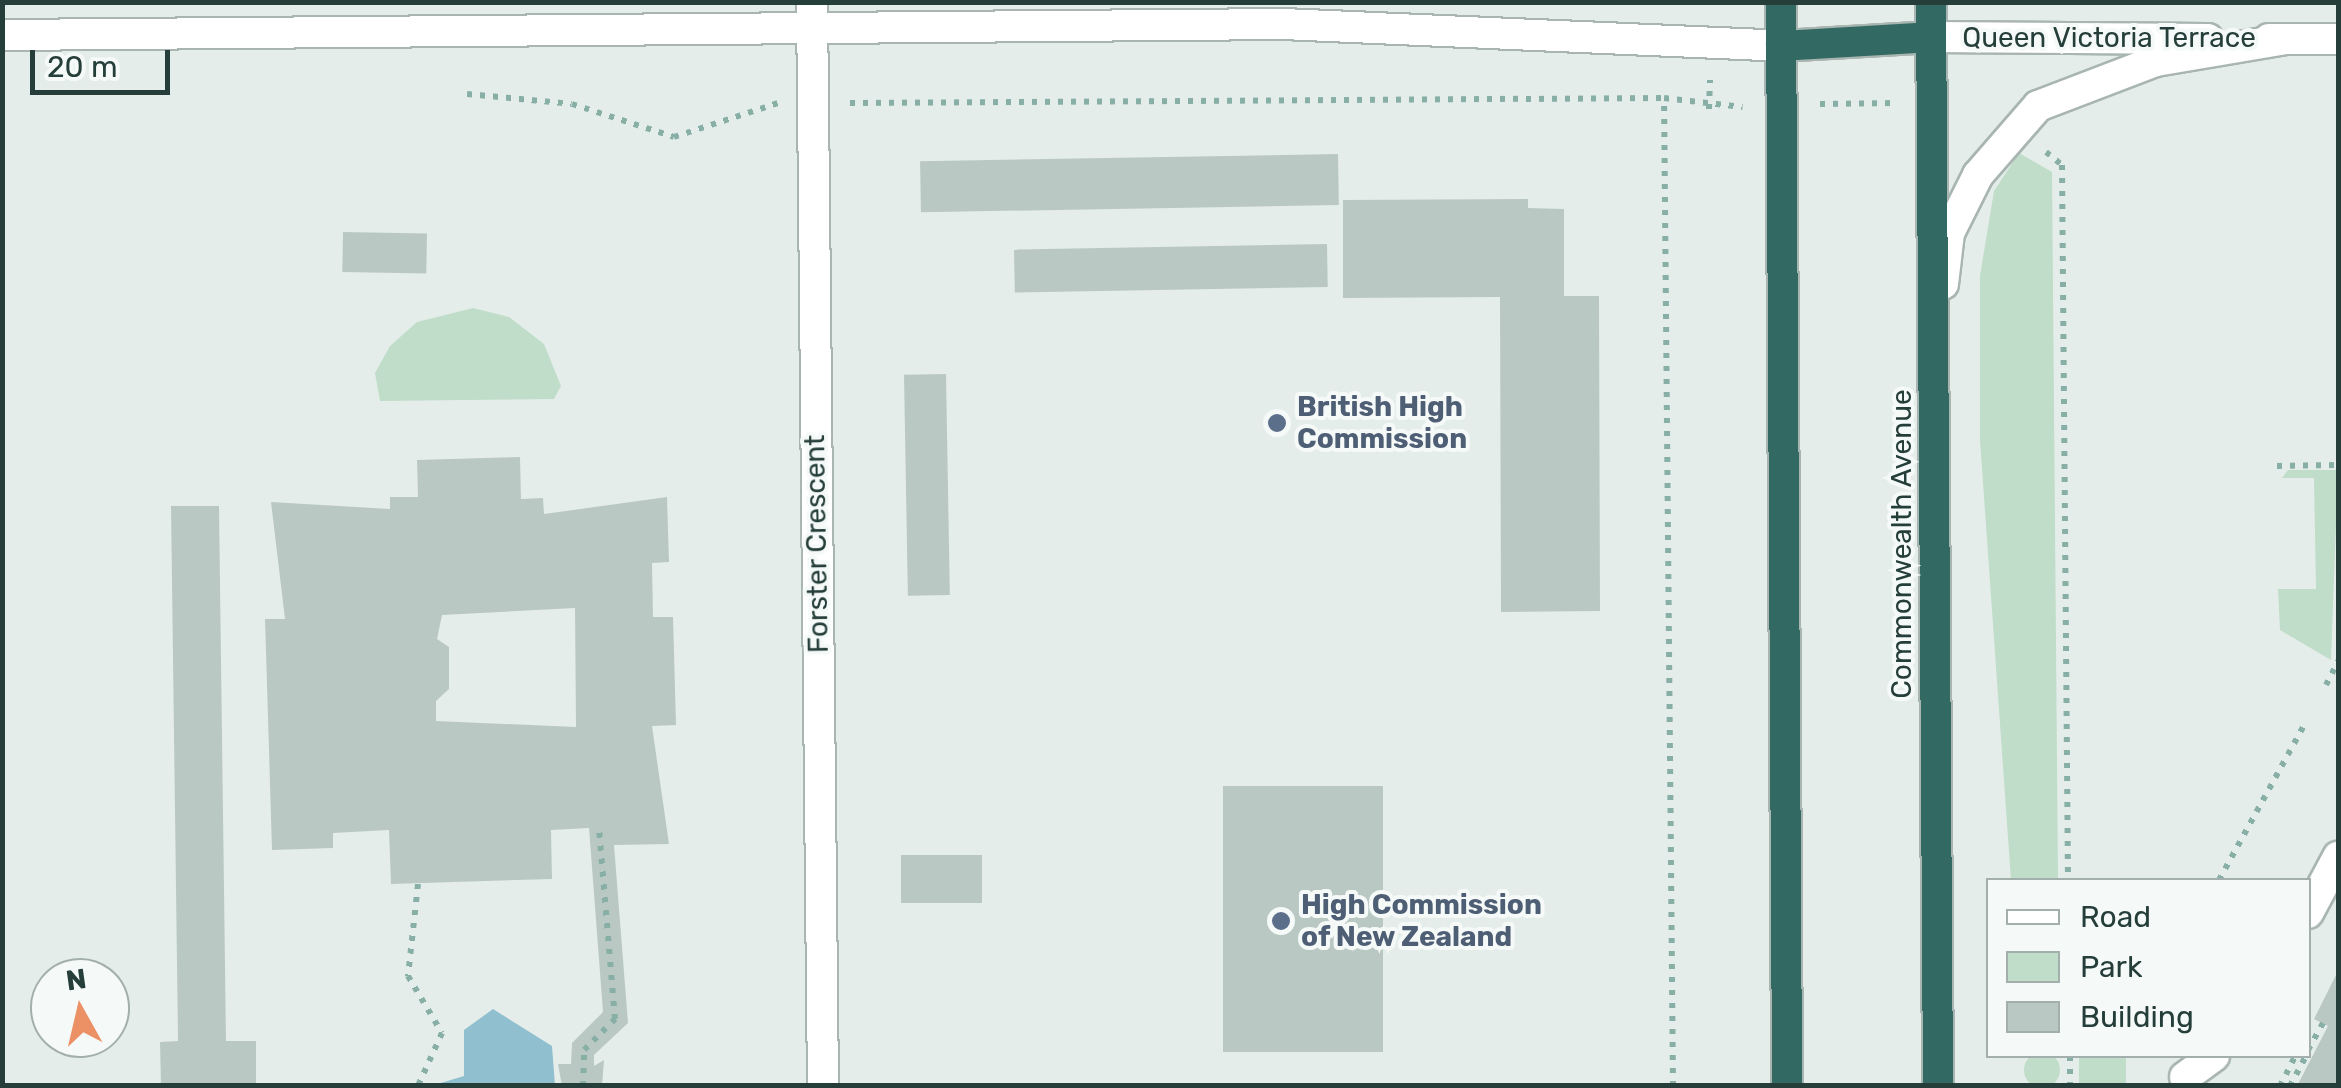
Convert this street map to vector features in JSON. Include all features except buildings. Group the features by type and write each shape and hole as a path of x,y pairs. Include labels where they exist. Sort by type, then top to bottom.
{"highway":[{"path":"1781,2 1788,1086"},
{"name":"Commonwealth Avenue","path":"1931,2 1938,1086"},
{"path":"1780,46 1931,37"},
{"path":"1938,1020 1956,1086"}],"street":[{"path":"2,35 812,16 1402,26 1780,46"},
{"name":"Forster Crescent","path":"812,16 823,1086"},
{"name":"Queen Victoria Terrace","path":"1931,37 2338,40"},
{"name":"Queen Victoria Terrace","path":"1934,356 1949,232 1978,175 2038,106 2156,62 2286,39"},
{"path":"2311,907 2338,857"},
{"path":"2186,1077 2211,1058"}],"path":[{"path":"466,94 572,104 674,138 766,103 1664,98 1708,109 1933,103"},
{"path":"1664,98 1674,1086"},
{"path":"2062,164 2068,878"},
{"path":"2277,466 2338,465"},
{"path":"2326,685 2338,661"},
{"path":"2220,878 2306,722"},
{"path":"583,1086 584,1050 615,1020 600,828"},
{"path":"418,884 408,976 442,1033 418,1086"},
{"path":"2311,1045 2322,1023"},
{"path":"2070,1058 2070,1086"},
{"path":"2280,1086 2295,1058"},
{"path":"2290,1086 2304,1058"}],"green space":[{"path":"2019,153 2052,172 2058,878 2011,878 1980,440 1980,276 1994,191"},
{"path":"473,308 509,317 544,344 561,386 554,399 380,401 375,373 390,346 417,322"},
{"path":"2288,470 2338,470 2331,660 2280,630 2278,589 2316,589 2314,478 2282,478"},
{"path":"2028,1058 2056,1058 2059,1077 2049,1087 2035,1087 2025,1077"},
{"path":"2079,1058 2126,1058 2126,1085 2079,1085"}],"water":[{"path":"493,1009 552,1046 555,1085 434,1085 464,1076 464,1030"}],"place":[{"name":"British High Commission","path":"1277,423"},
{"name":"High Commission of New Zealand","path":"1281,921"}]}
